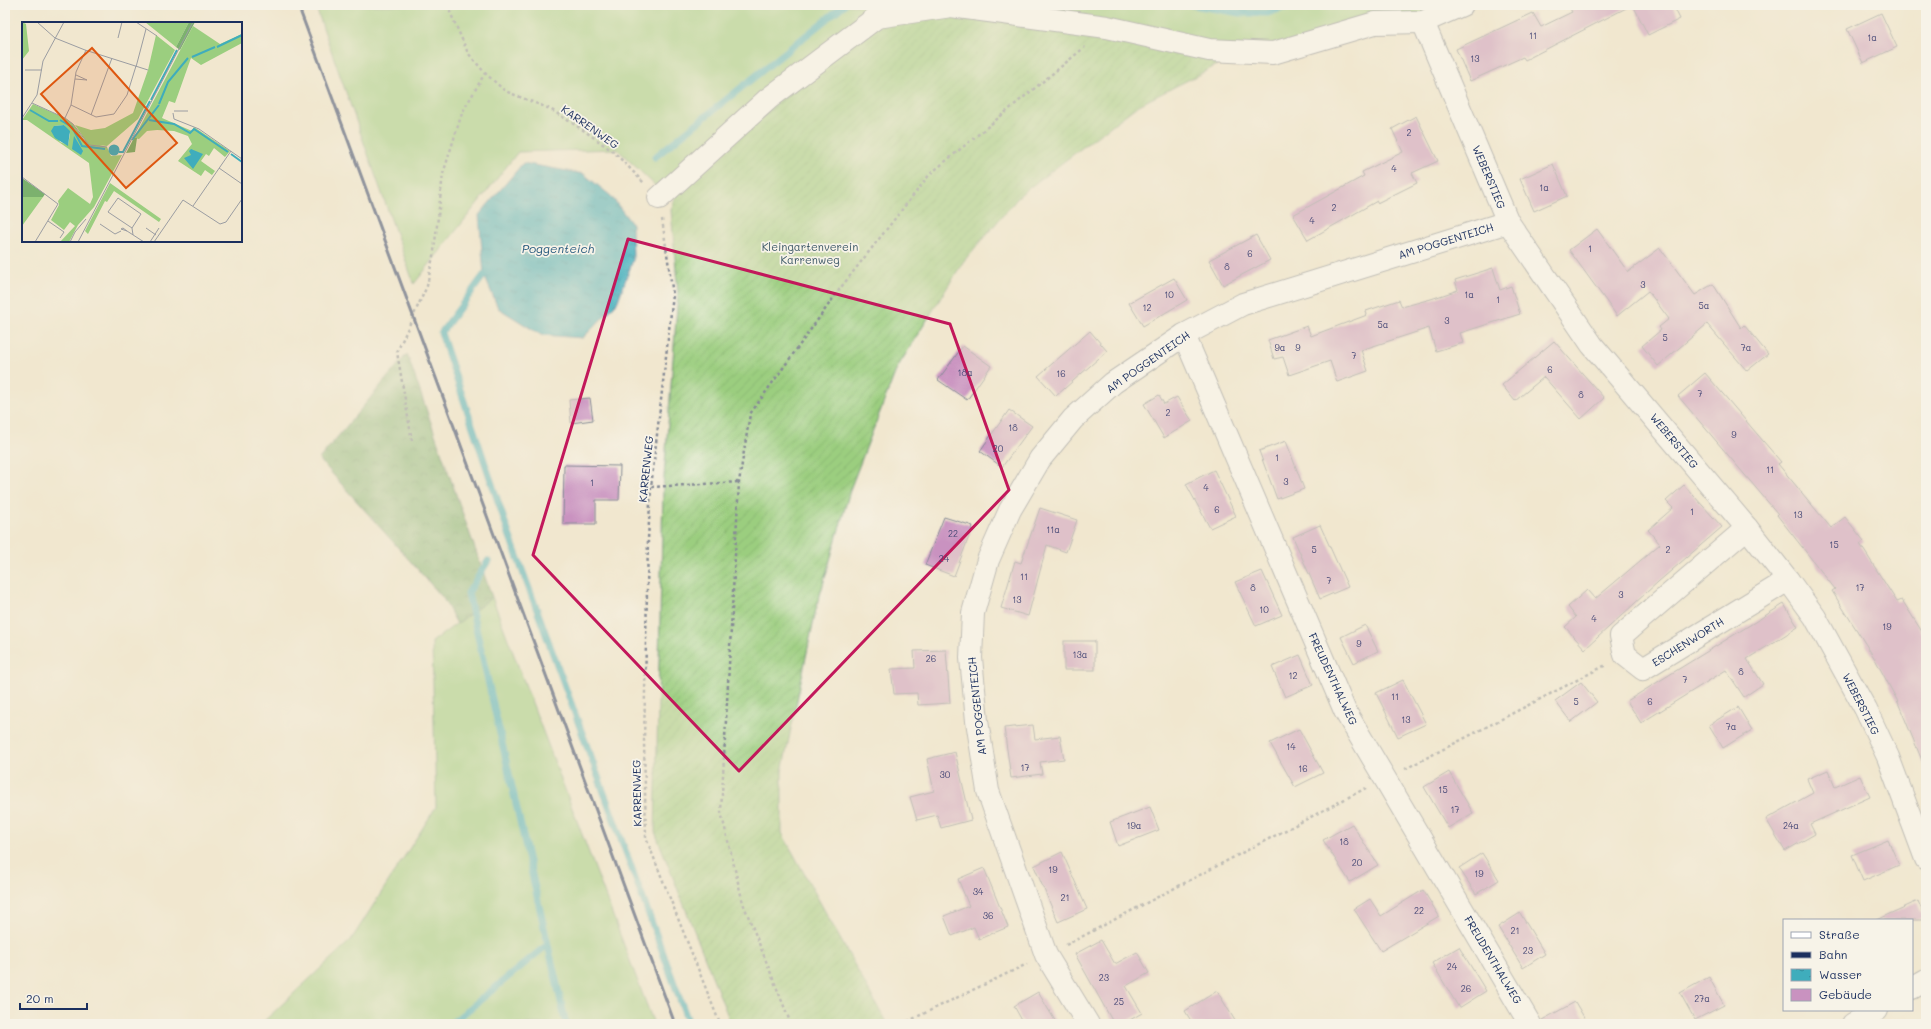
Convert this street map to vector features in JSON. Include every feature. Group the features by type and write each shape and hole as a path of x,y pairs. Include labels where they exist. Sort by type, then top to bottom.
{"street":[{"path":"659,198 768,99 877,17 951,6 1106,27 1209,50 1273,53 1375,23 1423,22 1462,5"},
{"name":"WEBERSTIEG","path":"1423,22 1508,222 1592,344 1747,528 1815,617 1866,710 1888,757 1926,859"},
{"name":"AM POGGENTEICH","path":"1088,1024 1046,955 988,791 977,721 971,658 973,613 988,560 1010,510 1040,459 1073,419 1113,383 1184,335 1243,304 1508,222"},
{"name":"FREUDENTHALWEG","path":"1184,335 1345,711 1530,1024"},
{"path":"1625,655 1621,636 1747,528"},
{"name":"ESCHENWORTH","path":"1625,655 1643,669 1788,580"},
{"path":"1913,987 1926,980"},
{"path":"1853,1024 1874,1011"}],"path":[{"name":"KARRENWEG","path":"446,5 468,53 485,73 505,91 550,109 614,152 659,198 673,295 651,487 648,539 644,742 646,838 720,1024"},
{"path":"791,1024 743,903 721,812 739,482 750,414 842,286 930,174 1095,38 1106,27"},
{"path":"412,441 397,352 427,286 434,251 442,174 462,113 485,73"},
{"path":"651,487 739,482"},
{"path":"902,1024 1046,955 1625,655"}],"highlighted area":[{"path":"628,239 950,324 1009,490 739,771 533,555"}],"green space":[{"path":"315,5 1460,5 1233,57 663,193 617,149 518,152 414,284"},
{"name":"Kleingartenverein Karrenweg","path":"951,6 1233,57 1137,106 1021,194 963,262 897,368 851,487 816,609 782,772 782,833 887,1024 731,1024 655,832 663,490 678,293 671,210 678,190 878,18"},
{"path":"407,354 492,597 457,624 443,598 319,459"},
{"path":"492,597 654,1024 261,1024 351,940 436,807 432,642"}],"water":[{"name":"Poggenteich","path":"523,163 584,174 611,196 632,224 633,260 617,303 583,338 541,335 498,308 484,275 479,215"}],"building":[{"path":"1568,5 1632,5 1525,60 1523,57 1470,81 1456,49 1533,13 1541,27 1572,12"},
{"path":"1633,5 1673,5 1680,19 1648,35"},
{"path":"1881,13 1897,47 1863,63 1847,29"},
{"path":"1416,116 1438,161 1412,173 1417,183 1377,203 1377,201 1308,240 1293,215 1364,176 1362,172 1403,152 1392,129"},
{"path":"1553,164 1567,196 1534,211 1520,179"},
{"path":"1597,229 1628,272 1660,248 1695,295 1713,284 1741,328 1744,325 1768,354 1747,371 1707,324 1658,366 1642,346 1661,330 1659,327 1669,319 1648,291 1617,316 1569,250"},
{"path":"1256,235 1270,260 1223,285 1209,260"},
{"path":"1493,268 1500,290 1511,286 1520,314 1460,333 1463,343 1436,351 1429,328 1361,350 1368,371 1337,382 1330,361 1289,375 1283,357 1274,359 1268,340 1307,326 1311,336 1367,315 1366,311 1399,300 1402,307 1431,299 1458,290 1455,280"},
{"path":"1174,278 1187,300 1143,326 1129,303"},
{"path":"1090,331 1107,351 1056,396 1038,376"},
{"path":"1554,341 1604,398 1581,419 1544,377 1515,401 1502,385"},
{"path":"963,346 991,366 967,400 938,380"},
{"path":"1705,373 1781,462 1778,464 1831,528 1845,517 1864,541 1860,544 1897,602 1902,600 1926,638 1926,770 1897,700 1875,659 1832,591 1835,589 1777,515 1778,514 1678,396"},
{"path":"1159,395 1164,404 1177,397 1192,421 1164,438 1144,404"},
{"path":"590,398 593,420 571,423 569,400"},
{"path":"1009,410 1032,426 1002,467 980,451"},
{"path":"1286,441 1304,489 1277,499 1259,451"},
{"path":"564,465 620,466 619,500 596,500 596,524 563,524"},
{"path":"1214,470 1236,516 1210,528 1186,484"},
{"path":"1684,485 1722,527 1658,582 1585,649 1565,627 1576,617 1568,607 1587,590 1595,599 1660,544 1648,530 1673,508 1666,501"},
{"path":"1040,508 1077,520 1066,552 1047,545 1028,616 1001,608 1015,561 1021,563"},
{"path":"944,517 973,526 954,576 925,565"},
{"path":"1320,525 1348,587 1320,599 1293,537"},
{"path":"1262,571 1282,615 1256,626 1235,582"},
{"path":"1784,604 1798,627 1747,659 1763,684 1744,697 1726,670 1641,723 1627,701"},
{"path":"1365,625 1378,651 1354,663 1341,637"},
{"path":"1064,641 1095,641 1095,670 1064,670"},
{"path":"946,650 950,703 918,705 917,693 894,694 891,669 915,668 914,651"},
{"path":"1300,655 1313,685 1285,697 1272,667"},
{"path":"1403,680 1426,724 1398,737 1376,693"},
{"path":"1581,682 1597,702 1571,722 1555,701"},
{"path":"1738,707 1752,730 1723,748 1709,725"},
{"path":"1033,725 1035,739 1060,736 1064,759 1040,762 1042,774 1011,778 1004,728"},
{"path":"1299,729 1323,773 1295,787 1270,743"},
{"path":"955,752 971,820 941,828 937,815 917,820 910,797 934,791 927,759"},
{"path":"1828,770 1835,787 1860,776 1870,797 1810,824 1815,834 1785,851 1766,819 1813,793 1807,779"},
{"path":"1449,772 1473,813 1448,828 1424,787"},
{"path":"1150,807 1159,830 1118,846 1110,822"},
{"path":"1352,824 1378,865 1350,882 1323,840"},
{"path":"1888,840 1899,865 1863,881 1852,855"},
{"path":"1062,852 1087,909 1058,922 1034,866"},
{"path":"1482,853 1499,880 1476,894 1459,868"},
{"path":"984,868 1008,927 979,939 974,927 952,936 944,916 969,906 958,879"},
{"path":"1423,890 1439,916 1381,951 1354,909 1370,899 1381,916"},
{"path":"1918,901 1926,920 1913,919 1878,919"},
{"path":"1520,913 1545,954 1523,968 1498,927"},
{"path":"1101,940 1115,964 1137,952 1149,973 1126,986 1142,1013 1123,1024 1114,1024 1075,954"},
{"path":"1459,947 1486,991 1459,1008 1432,963"},
{"path":"1709,977 1724,1005 1695,1020 1680,993"},
{"path":"1217,991 1237,1024 1193,1024 1185,1011"},
{"path":"1038,992 1057,1024 1024,1024 1014,1006"},
{"path":"1575,1002 1588,1024 1542,1024 1542,1020"}],"waterway":[{"path":"655,157 844,5"},
{"path":"1193,5 1240,13 1268,13 1291,5"},
{"path":"484,275 441,333 509,534 689,1024"},
{"path":"488,561 468,593 566,1024"},
{"path":"451,1024 547,945"}],"railway":[{"path":"298,5 675,1024"}]}
